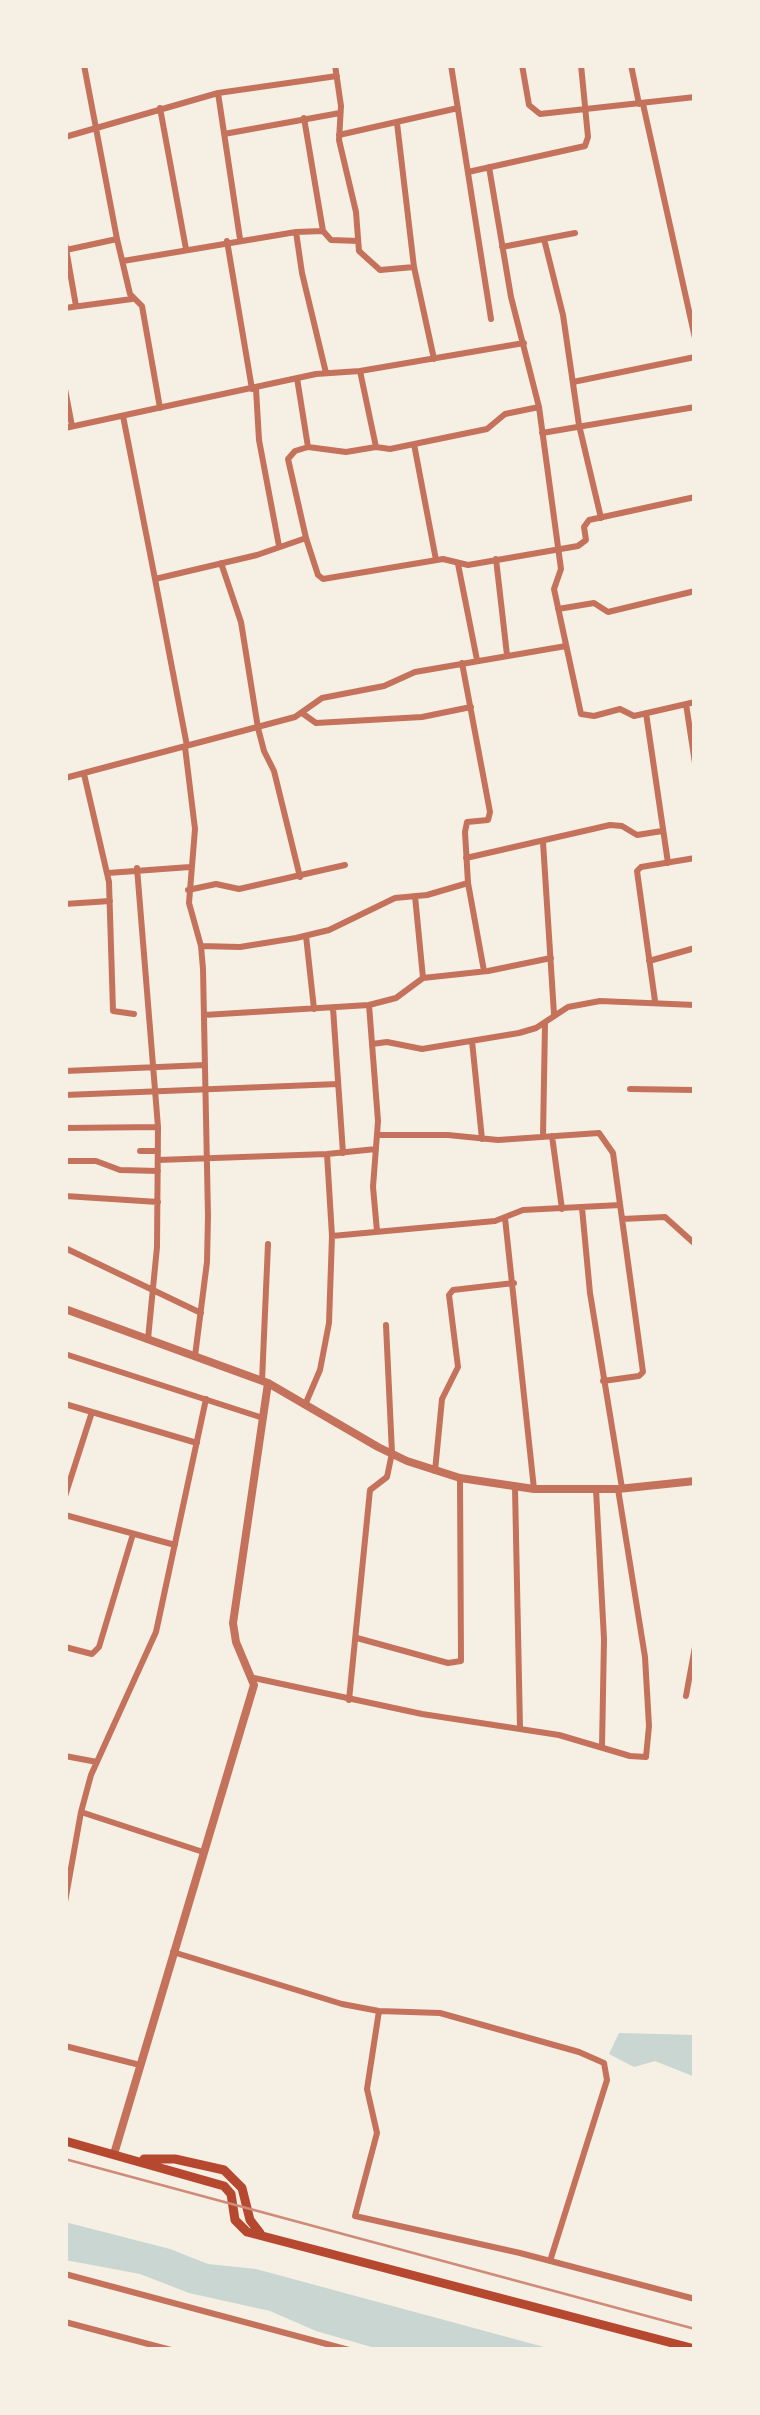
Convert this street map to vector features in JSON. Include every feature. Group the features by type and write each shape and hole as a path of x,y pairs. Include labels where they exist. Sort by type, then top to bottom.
{"main road":[{"path":"65,2140 224,2186 231,2194 238,2225 247,2232 695,2349"}],"street":[{"path":"84,65 117,239 134,298 142,306 160,408"},
{"path":"336,65 339,135 356,212 359,251 380,270 414,267"},
{"path":"452,65 492,319"},
{"path":"522,65 528,106 547,114 695,97"},
{"path":"468,172 583,148 588,137 581,65"},
{"path":"631,65 695,338"},
{"path":"65,137 218,93 337,76"},
{"path":"218,93 240,239"},
{"path":"160,108 186,249"},
{"path":"339,135 458,108"},
{"path":"224,134 340,113"},
{"path":"304,118 323,231 331,240 358,241"},
{"path":"397,124 414,267 434,358"},
{"path":"490,167 511,297 542,432 561,573 554,589 583,715 620,709 634,716 695,702"},
{"path":"123,261 240,239 323,231"},
{"path":"296,232 326,374"},
{"path":"502,247 575,233"},
{"path":"76,306 65,248 117,239"},
{"path":"544,239 562,315 579,425 602,518"},
{"path":"227,241 279,546"},
{"path":"65,308 134,298"},
{"path":"65,389 69,427 297,378 524,343"},
{"path":"572,382 695,357"},
{"path":"360,371 376,447"},
{"path":"297,378 308,447"},
{"path":"538,407 504,414 487,428 390,450 295,450 288,459 318,575 322,578 436,560 449,559 458,564 558,551 584,543 585,524 695,497"},
{"path":"542,432 695,407"},
{"path":"124,416 186,747 195,829 188,890 201,946 206,1158 206,1262 195,1356"},
{"path":"414,444 436,560"},
{"path":"155,579 306,538"},
{"path":"496,559 507,655"},
{"path":"220,562 241,622 258,728 274,771 300,878"},
{"path":"458,564 477,660"},
{"path":"558,609 594,603 608,612 695,591"},
{"path":"65,778 258,728 302,713 328,696 384,686 416,672 566,646"},
{"path":"462,663 490,816 488,820 466,824 468,883 484,971"},
{"path":"686,704 695,764"},
{"path":"302,713 316,723 422,717 470,707"},
{"path":"646,713 668,862"},
{"path":"84,774 108,873 113,1011 134,1014"},
{"path":"466,858 610,826 622,826 637,836 662,830"},
{"path":"543,841 554,1015"},
{"path":"655,1002 636,871 695,858"},
{"path":"188,890 216,884 239,889 344,865"},
{"path":"108,873 190,867"},
{"path":"137,868 158,1127 155,1290 148,1339"},
{"path":"201,946 240,948 306,936 328,930 395,898 468,883"},
{"path":"416,896 423,978"},
{"path":"65,904 110,901"},
{"path":"306,936 314,1009"},
{"path":"649,961 695,948"},
{"path":"204,1014 369,1004 396,998 423,978 551,958"},
{"path":"372,1044 387,1042 422,1049 528,1031 578,1004 600,1001 695,1005"},
{"path":"369,1004 377,1135 373,1187 377,1232"},
{"path":"333,1008 343,1152"},
{"path":"545,1022 548,1136 562,1209"},
{"path":"472,1041 482,1138"},
{"path":"65,1071 205,1065"},
{"path":"65,1095 338,1084"},
{"path":"630,1089 695,1090"},
{"path":"65,1128 158,1127"},
{"path":"377,1135 600,1135 613,1153 643,1372 635,1377 603,1381"},
{"path":"140,1151 206,1158 376,1149"},
{"path":"304,1405 320,1370 327,1339 332,1236 328,1154"},
{"path":"65,1161 96,1161 120,1170 158,1171"},
{"path":"65,1196 158,1202"},
{"path":"332,1236 505,1218 523,1210 620,1204"},
{"path":"254,1678 349,1700 520,1728 643,1758 648,1750 644,1656 582,1208"},
{"path":"622,1219 665,1217 695,1244"},
{"path":"505,1218 534,1489"},
{"path":"114,2154 252,1692 254,1678 236,1642 233,1623 263,1418 268,1244"},
{"path":"65,1248 201,1313"},
{"path":"435,1470 442,1399 458,1367 449,1295 453,1290 514,1283"},
{"path":"65,1309 265,1382 356,1436 460,1478 534,1489 620,1488 695,1481"},
{"path":"349,1700 370,1488 387,1476 392,1453 386,1325"},
{"path":"65,1354 263,1418"},
{"path":"65,1902 81,1812 97,1762 152,1645 206,1399"},
{"path":"65,1404 197,1443"},
{"path":"65,1496 92,1412"},
{"path":"357,1638 448,1663 461,1661 460,1478"},
{"path":"515,1488 520,1728"},
{"path":"596,1489 604,1639 602,1746"},
{"path":"65,1515 175,1546"},
{"path":"65,1647 92,1654 99,1646 133,1534"},
{"path":"686,1696 695,1648"},
{"path":"65,1756 97,1762"},
{"path":"81,1812 203,1852"},
{"path":"173,1952 328,2000 379,2011 440,2013 599,2060 607,2068 607,2080 550,2261"},
{"path":"379,2011 367,2089 377,2134 355,2216 550,2261 695,2300"},
{"path":"65,2046 140,2066"},
{"path":"65,2274 349,2350"},
{"path":"65,2322 171,2350"}],"shaded area":[{"path":"619,2033 695,2035 695,2077 655,2061 634,2067 609,2054"},
{"path":"65,2222 170,2249 208,2264 256,2269 555,2350 382,2350 316,2331 270,2311 189,2293 140,2274 65,2260"}],"railway":[{"path":"65,2159 695,2329"}]}
